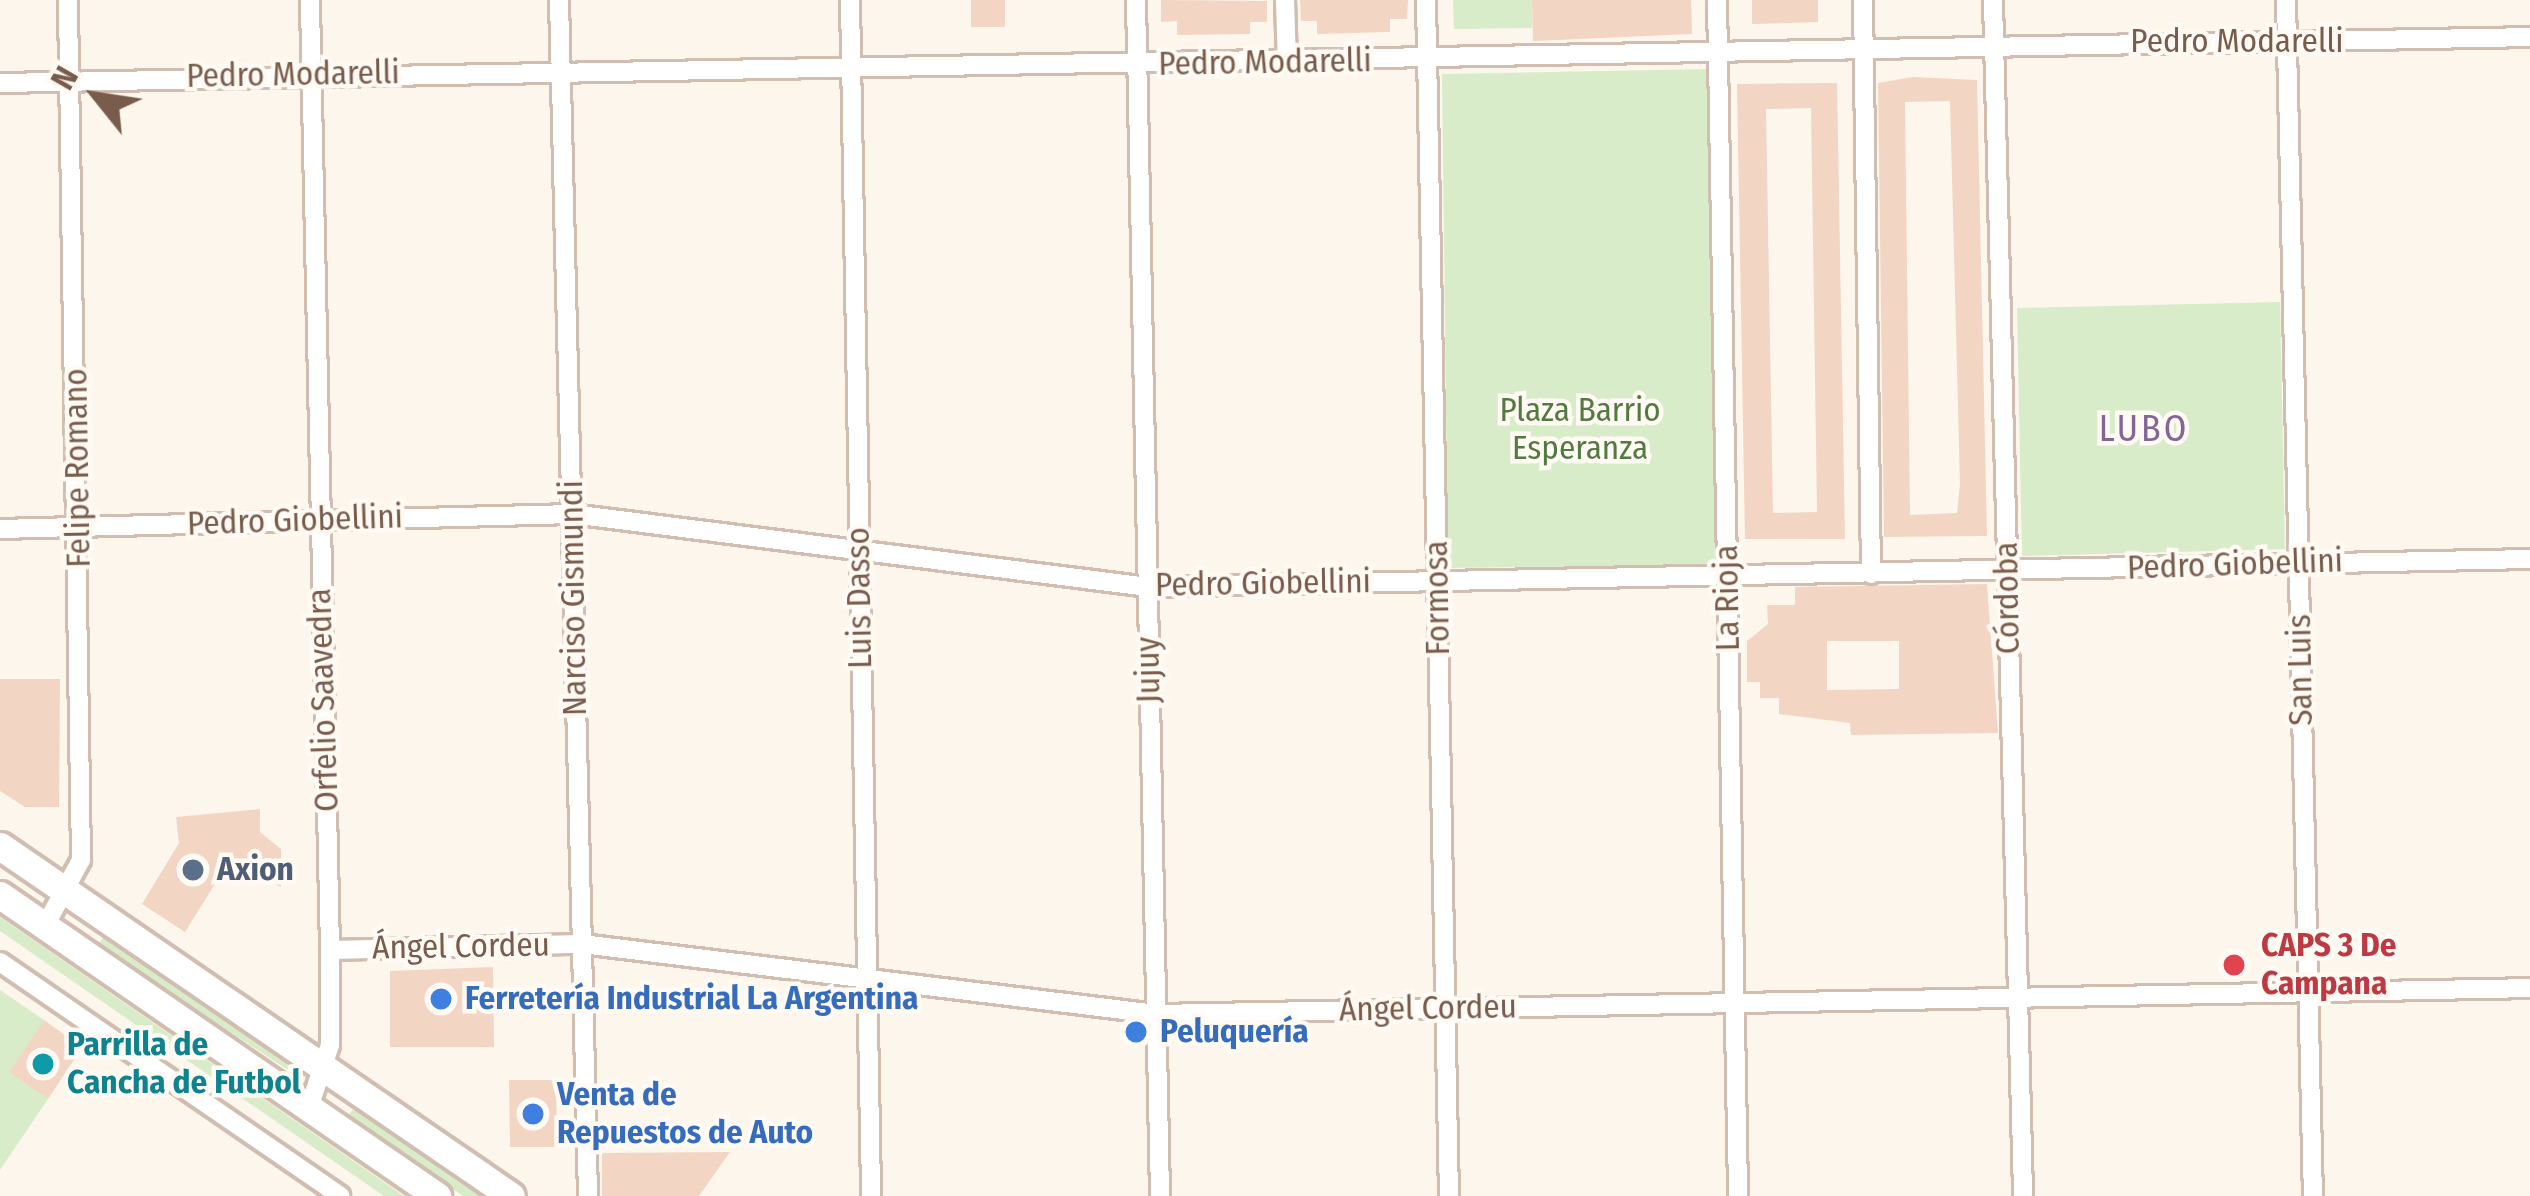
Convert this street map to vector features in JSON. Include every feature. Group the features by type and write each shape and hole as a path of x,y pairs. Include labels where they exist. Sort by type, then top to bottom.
{"main road":[{"path":"0,846 511,1196"},
{"path":"0,895 437,1196"}],"street":[{"name":"Felipe Romano","path":"45,926 68,893 81,860 80,527 68,0"},
{"name":"Orfelio Saavedra","path":"309,1108 322,1067 331,950 310,0"},
{"name":"Narciso Gismundi","path":"559,0 588,1196"},
{"name":"Luis Dasso","path":"850,0 871,1196"},
{"name":"Jujuy","path":"1136,0 1160,1196"},
{"path":"1285,0 1287,62"},
{"name":"Formosa","path":"1426,0 1450,1196"},
{"name":"La Rioja","path":"1718,0 1738,1196"},
{"path":"1863,0 1871,574"},
{"name":"Córdoba","path":"1993,0 2023,1196"},
{"name":"San Luis","path":"2286,0 2313,1196"},
{"name":"Pedro Modarelli","path":"0,83 311,73 1718,57 1994,41 2287,43 2530,37"},
{"name":"Pedro Giobellini","path":"0,530 572,514 1148,587 2530,559"},
{"name":"Ángel Cordeu","path":"331,950 582,944 1156,1014 2530,988"},
{"path":"0,962 340,1196"}],"green space":[{"path":"1453,0 1532,0 1532,28 1454,29"},
{"name":"Plaza Barrio Esperanza","path":"1709,69 1715,565 1448,568 1442,74"},
{"path":"2280,302 2285,549 2022,556 2017,308"},
{"path":"0,917 404,1196 384,1196 0,931"},
{"path":"104,936 287,1062 288,1070 98,945"},
{"path":"0,990 44,1020 10,1071 48,1099 0,1170"},
{"path":"354,1108 483,1196 463,1196 347,1117"}],"building":[{"path":"971,0 1005,0 1005,27 971,27"},
{"path":"1161,0 1267,1 1267,22 1250,22 1250,34 1177,35 1177,21 1161,22"},
{"path":"1300,0 1408,0 1407,19 1390,19 1390,32 1317,34 1317,21 1301,21"},
{"path":"1532,0 1691,0 1692,34 1533,41"},
{"path":"1752,0 1818,0 1818,22 1752,24"},
{"path":"1913,77 1977,80 1987,536 1884,537 1878,83","holes":["1950,101 1957,513 1910,515 1905,102"]},
{"path":"1837,83 1845,539 1745,539 1737,84","holes":["1811,108 1817,512 1773,513 1766,109"]},
{"path":"1987,584 1998,733 1851,735 1850,723 1779,714 1779,698 1760,698 1760,682 1747,682 1747,641 1768,624 1767,605 1795,605 1795,587","holes":["1827,641 1899,641 1899,689 1827,690"]},
{"path":"0,679 60,679 59,807 25,807 0,791"},
{"name":"Axion","path":"260,809 260,832 281,849 281,887 228,863 185,932 142,904 179,843 176,817"},
{"name":"Ferretería Industrial La Argentina","path":"493,967 494,1047 390,1047 390,971"},
{"name":"Parrilla de Cancha de Futbol","path":"44,1020 72,1040 76,1057 48,1099 9,1072"},
{"name":"Venta de Repuestos de Auto","path":"509,1080 556,1080 557,1147 510,1147"},
{"path":"730,1152 699,1196 602,1196 602,1153"}],"place":[{"name":"Axion","path":"193,870"},
{"name":"CAPS 3 De Campana","path":"2234,965"},
{"name":"Ferretería Industrial La Argentina","path":"441,999"},
{"name":"Peluquería","path":"1136,1032"},
{"name":"Parrilla de Cancha de Futbol","path":"43,1064"},
{"name":"Venta de Repuestos de Auto","path":"533,1114"}],"district":[{"name":"LUBO","path":"2144,430"}]}
